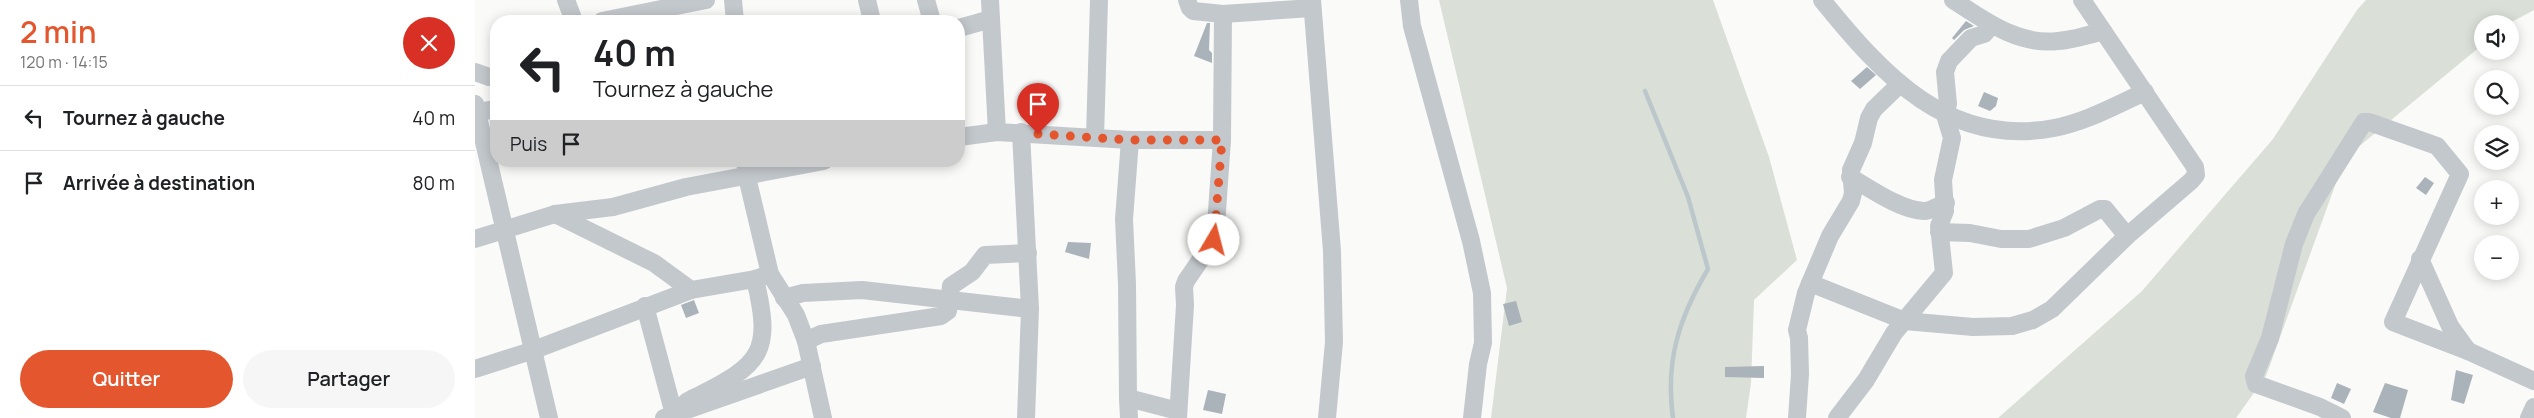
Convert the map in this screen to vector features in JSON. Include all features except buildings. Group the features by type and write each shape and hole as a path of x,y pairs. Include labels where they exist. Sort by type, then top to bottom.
{"street":[{"path":"566,0 572,15"},
{"path":"632,15 706,0"},
{"path":"733,0 734,15"},
{"path":"867,0 871,15"},
{"path":"926,0 930,15"},
{"path":"990,0 997,132"},
{"path":"1095,137 1099,0"},
{"path":"1187,0 1189,8 1193,11 1223,14 1312,4 1332,251 1334,342 1327,418"},
{"path":"1409,0 1412,26 1471,241 1482,293 1483,342 1478,364 1472,418"},
{"path":"1822,0 1861,48 1900,84 1945,115 1979,127 2017,130 2054,128 2095,114 2145,92"},
{"path":"1953,0 1991,26 2027,39 2057,42 2103,31"},
{"path":"1810,283 1905,321 1973,327 2011,326 2033,320 2052,309 2127,236 2191,181 2196,175 2195,167 2082,0"},
{"path":"1128,398 1178,414 1185,305 1184,287 1214,240 1222,140 1223,14"},
{"path":"965,26 991,19"},
{"path":"1837,418 1866,380 1884,352 1889,340 1944,273 1939,232 1946,202 1943,180 1952,138 1945,115 1948,104 1945,72 1949,61 1971,38 1984,34 1991,26"},
{"path":"475,72 490,77"},
{"path":"1797,418 1799,356 1797,330 1800,312 1830,236 1851,201 1853,194 1850,177 1851,170 1863,143 1869,118 1874,109 1900,84"},
{"path":"490,109 476,108 549,418"},
{"path":"2342,418 2320,407 2256,384 2254,376 2269,338 2294,244 2306,214 2364,122 2369,122 2437,146 2460,174 2393,322 2468,351 2534,381"},
{"path":"965,136 997,132 1021,132 1130,140 1222,140"},
{"path":"1021,132 1030,309 1026,418"},
{"path":"1129,418 1124,219 1130,140"},
{"path":"475,239 504,228 555,214 613,207 746,169 766,167"},
{"path":"673,416 686,402 722,384 746,366 758,354 762,345 762,277 746,169"},
{"path":"1850,177 1885,197 1921,211 1927,211 1946,202"},
{"path":"1939,232 1969,233 2001,239 2029,239 2064,228 2100,209 2105,209 2127,236"},
{"path":"555,214 654,263 691,290"},
{"path":"806,341 821,334 941,316 948,310 953,283 972,272 985,255 1028,254"},
{"path":"2420,259 2450,326 2468,351"},
{"path":"477,368 534,350 691,290 762,277"},
{"path":"762,277 783,298 796,315 806,341 823,418"},
{"path":"783,298 803,293 862,290 1030,309"},
{"path":"645,306 673,416"},
{"path":"673,416 812,366"},
{"path":"2529,418 2534,407"}],"shaded area":[{"path":"1439,0 1713,0 1769,157 1797,260 1754,300 1751,383 1746,418 1491,418 1507,288"},
{"path":"2366,0 2534,0 2534,10 2519,18 2519,15 2474,15 2474,52 2345,158 2266,376 2236,418 1998,418 2142,291 2273,139 2357,10"}],"waterway":[{"path":"1645,91 1688,197 1708,269 1689,305 1677,341 1671,378 1673,418"}],"route":[{"path":"1038,134 1130,140 1222,140 1214,240"}]}
